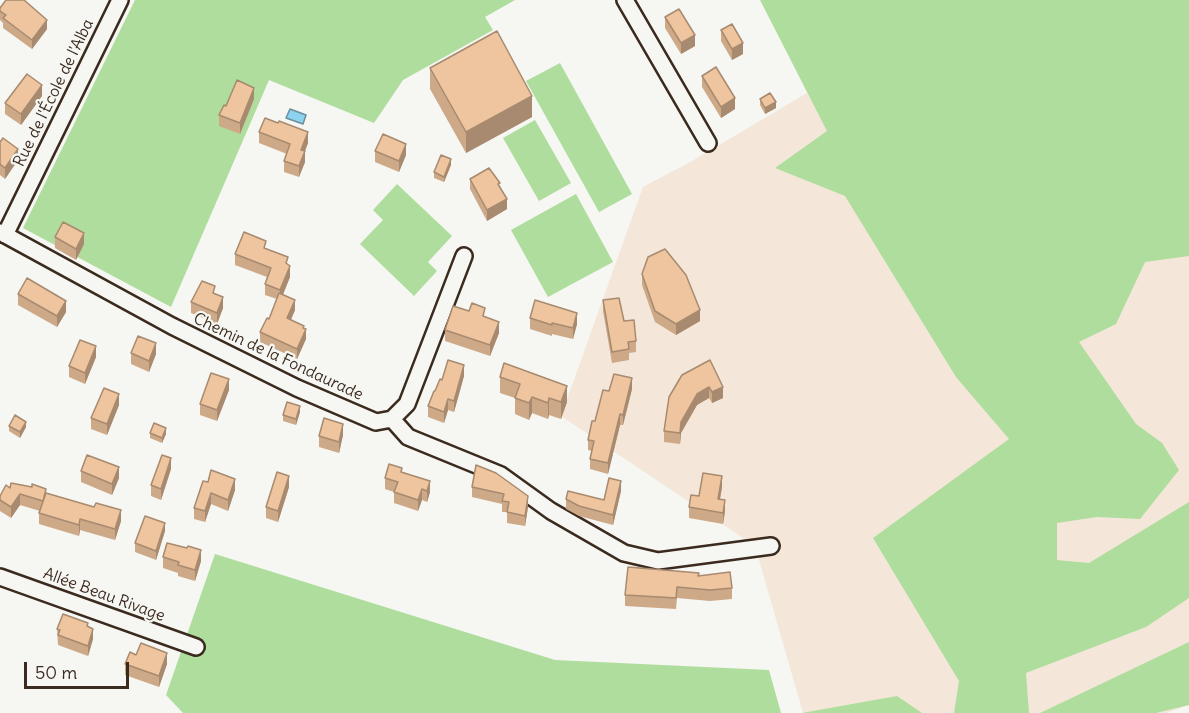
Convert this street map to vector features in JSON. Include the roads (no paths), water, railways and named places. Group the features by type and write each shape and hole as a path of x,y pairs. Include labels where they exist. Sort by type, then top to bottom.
{"street":[{"name":"Rue de l'École de l'Alba","path":"2,233 120,0"},
{"path":"625,0 708,143"},
{"name":"Chemin de la Fondaurade","path":"2,233 172,326 297,388 376,422 393,419"},
{"path":"464,256 407,404 393,419 408,437 501,475 551,511 624,553 658,561 771,546"},
{"name":"Allée Beau Rivage","path":"0,577 196,647"}],"water":[{"path":"290,109 306,115 303,124 286,118"}]}
